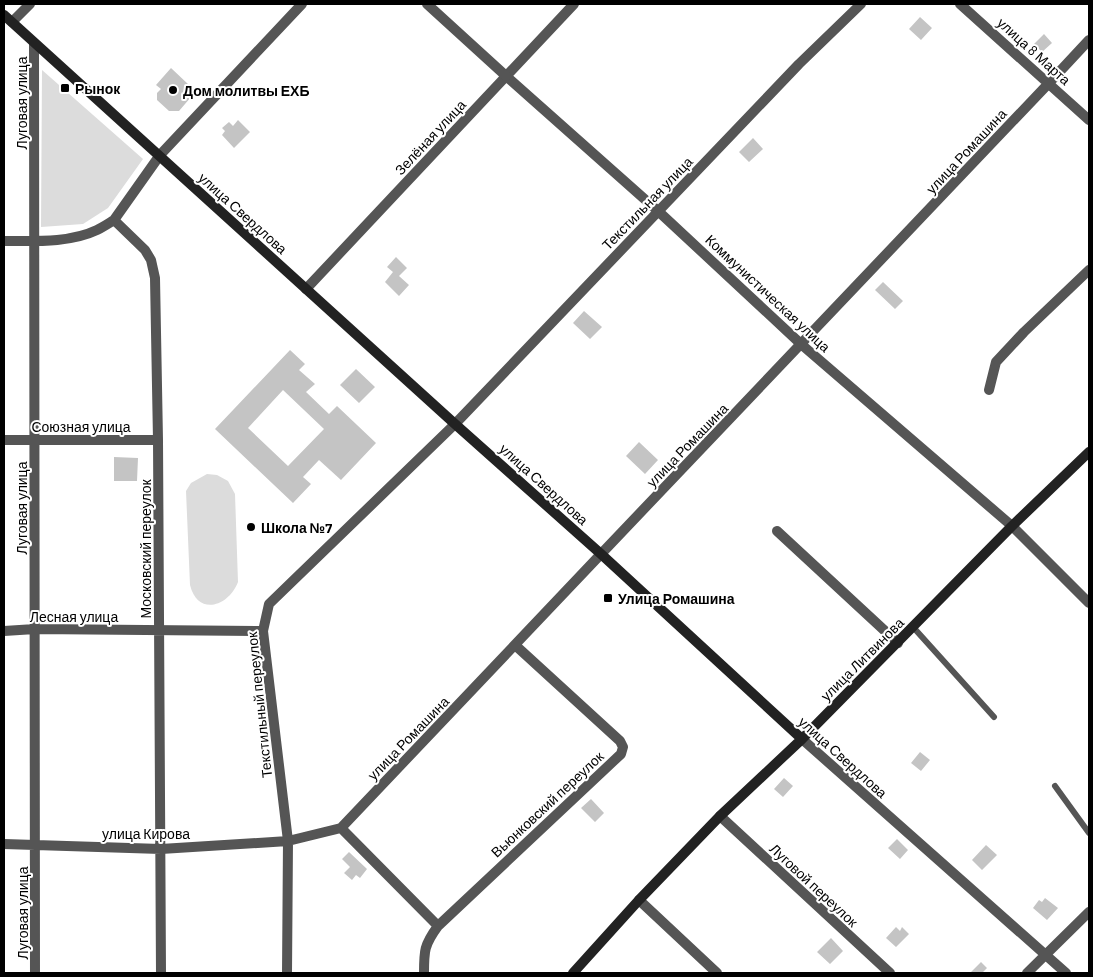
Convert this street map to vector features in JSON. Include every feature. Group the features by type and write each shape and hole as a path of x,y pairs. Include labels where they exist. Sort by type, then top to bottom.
{"main road":[{"name":"улица Свердлова","path":"4,15 601,554 802,739"},
{"name":"улица Литвинова","path":"573,973 639,900 720,816 802,739 1012,526 1089,452"}],"street":[{"path":"12,22 30,4"},
{"path":"4,241 34,241 78,237 98,230 114,220 160,155 302,4"},
{"name":"Коммунистическая улица","path":"427,4 658,211 802,344 1012,526 1089,602"},
{"name":"Зелёная улица","path":"306,289 574,4"},
{"name":"Текстильная улица","path":"455,424 799,64 861,4"},
{"name":"улица 8 Марта","path":"960,4 1089,120"},
{"name":"улица Ромашина","path":"341,828 1089,40"},
{"name":"Луговая улица","path":"34,43 35,973"},
{"name":"Московский переулок","path":"114,220 145,250 151,260 155,278 160,630 161,973"},
{"path":"989,390 996,362 1024,332 1089,270"},
{"name":"Текстильный переулок","path":"287,973 288,841 263,631 269,604 455,424"},
{"name":"Союзная улица","path":"4,440 158,440"},
{"path":"777,531 898,643"},
{"name":"Лесная улица","path":"4,631 35,629 263,631"},
{"name":"Вьюнковский переулок","path":"424,973 424,955 428,940 438,926 621,754 624,747 620,741 515,645"},
{"name":"улица Свердлова","path":"802,739 1066,973"},
{"name":"Луговой переулок","path":"720,816 890,973"},
{"path":"288,841 341,828 438,926"},
{"name":"улица Кирова","path":"4,844 161,849 288,841"},
{"path":"639,900 717,973"},
{"path":"1027,973 1089,912"}],"lane":[{"path":"913,627 994,717"},
{"path":"1055,786 1089,833"}],"shaded area":[{"path":"42,70 143,159 108,208 83,224 41,227"},
{"path":"207,474 217,475 228,481 235,494 238,582 228,597 214,604 206,604 200,601 194,595 190,585 186,491 191,483"}],"building":[{"path":"920,17 932,28 921,40 909,29"},
{"path":"1044,34 1052,43 1042,52 1034,44"},
{"name":"Дом молитвы ЕХБ","path":"171,68 189,85 184,90 191,97 179,111 169,111 157,100 157,93 161,89 156,85"},
{"path":"238,120 250,132 234,148 222,135 225,131 222,128 229,122 233,126"},
{"path":"753,138 763,149 749,162 739,152"},
{"path":"396,257 407,268 399,276 409,285 399,296 385,282 393,272 387,267"},
{"path":"883,282 903,301 895,309 875,290"},
{"path":"584,311 602,327 590,339 573,323"},
{"path":"290,350 305,364 299,370 315,384 306,392 329,414 337,406 376,443 341,480 319,460 303,477 311,484 293,503 215,429","holes":["283,390 324,429 288,466 248,428"]},
{"path":"356,369 375,387 359,403 340,385"},
{"path":"639,442 658,460 645,474 626,456"},
{"path":"114,457 138,458 137,481 114,481"},
{"path":"920,752 930,760 921,771 911,763"},
{"path":"784,778 793,786 783,797 774,789"},
{"path":"591,799 604,813 595,822 581,808"},
{"path":"897,839 908,850 900,859 888,848"},
{"path":"986,845 997,855 982,870 972,860"},
{"path":"349,852 367,869 360,878 356,875 352,880 344,873 350,867 342,859"},
{"path":"1045,898 1058,908 1047,920 1033,908 1039,900 1042,902"},
{"path":"896,927 900,931 902,927 909,934 896,947 886,938"},
{"path":"831,938 843,951 830,964 817,952"},
{"path":"981,962 987,968 982,973 970,973"}],"place":[{"name":"Рынок","path":"65,88"},
{"name":"Дом молитвы ЕХБ","path":"173,90"},
{"name":"Школа №7","path":"251,527"},
{"name":"Улица Ромашина","path":"608,598"}]}
